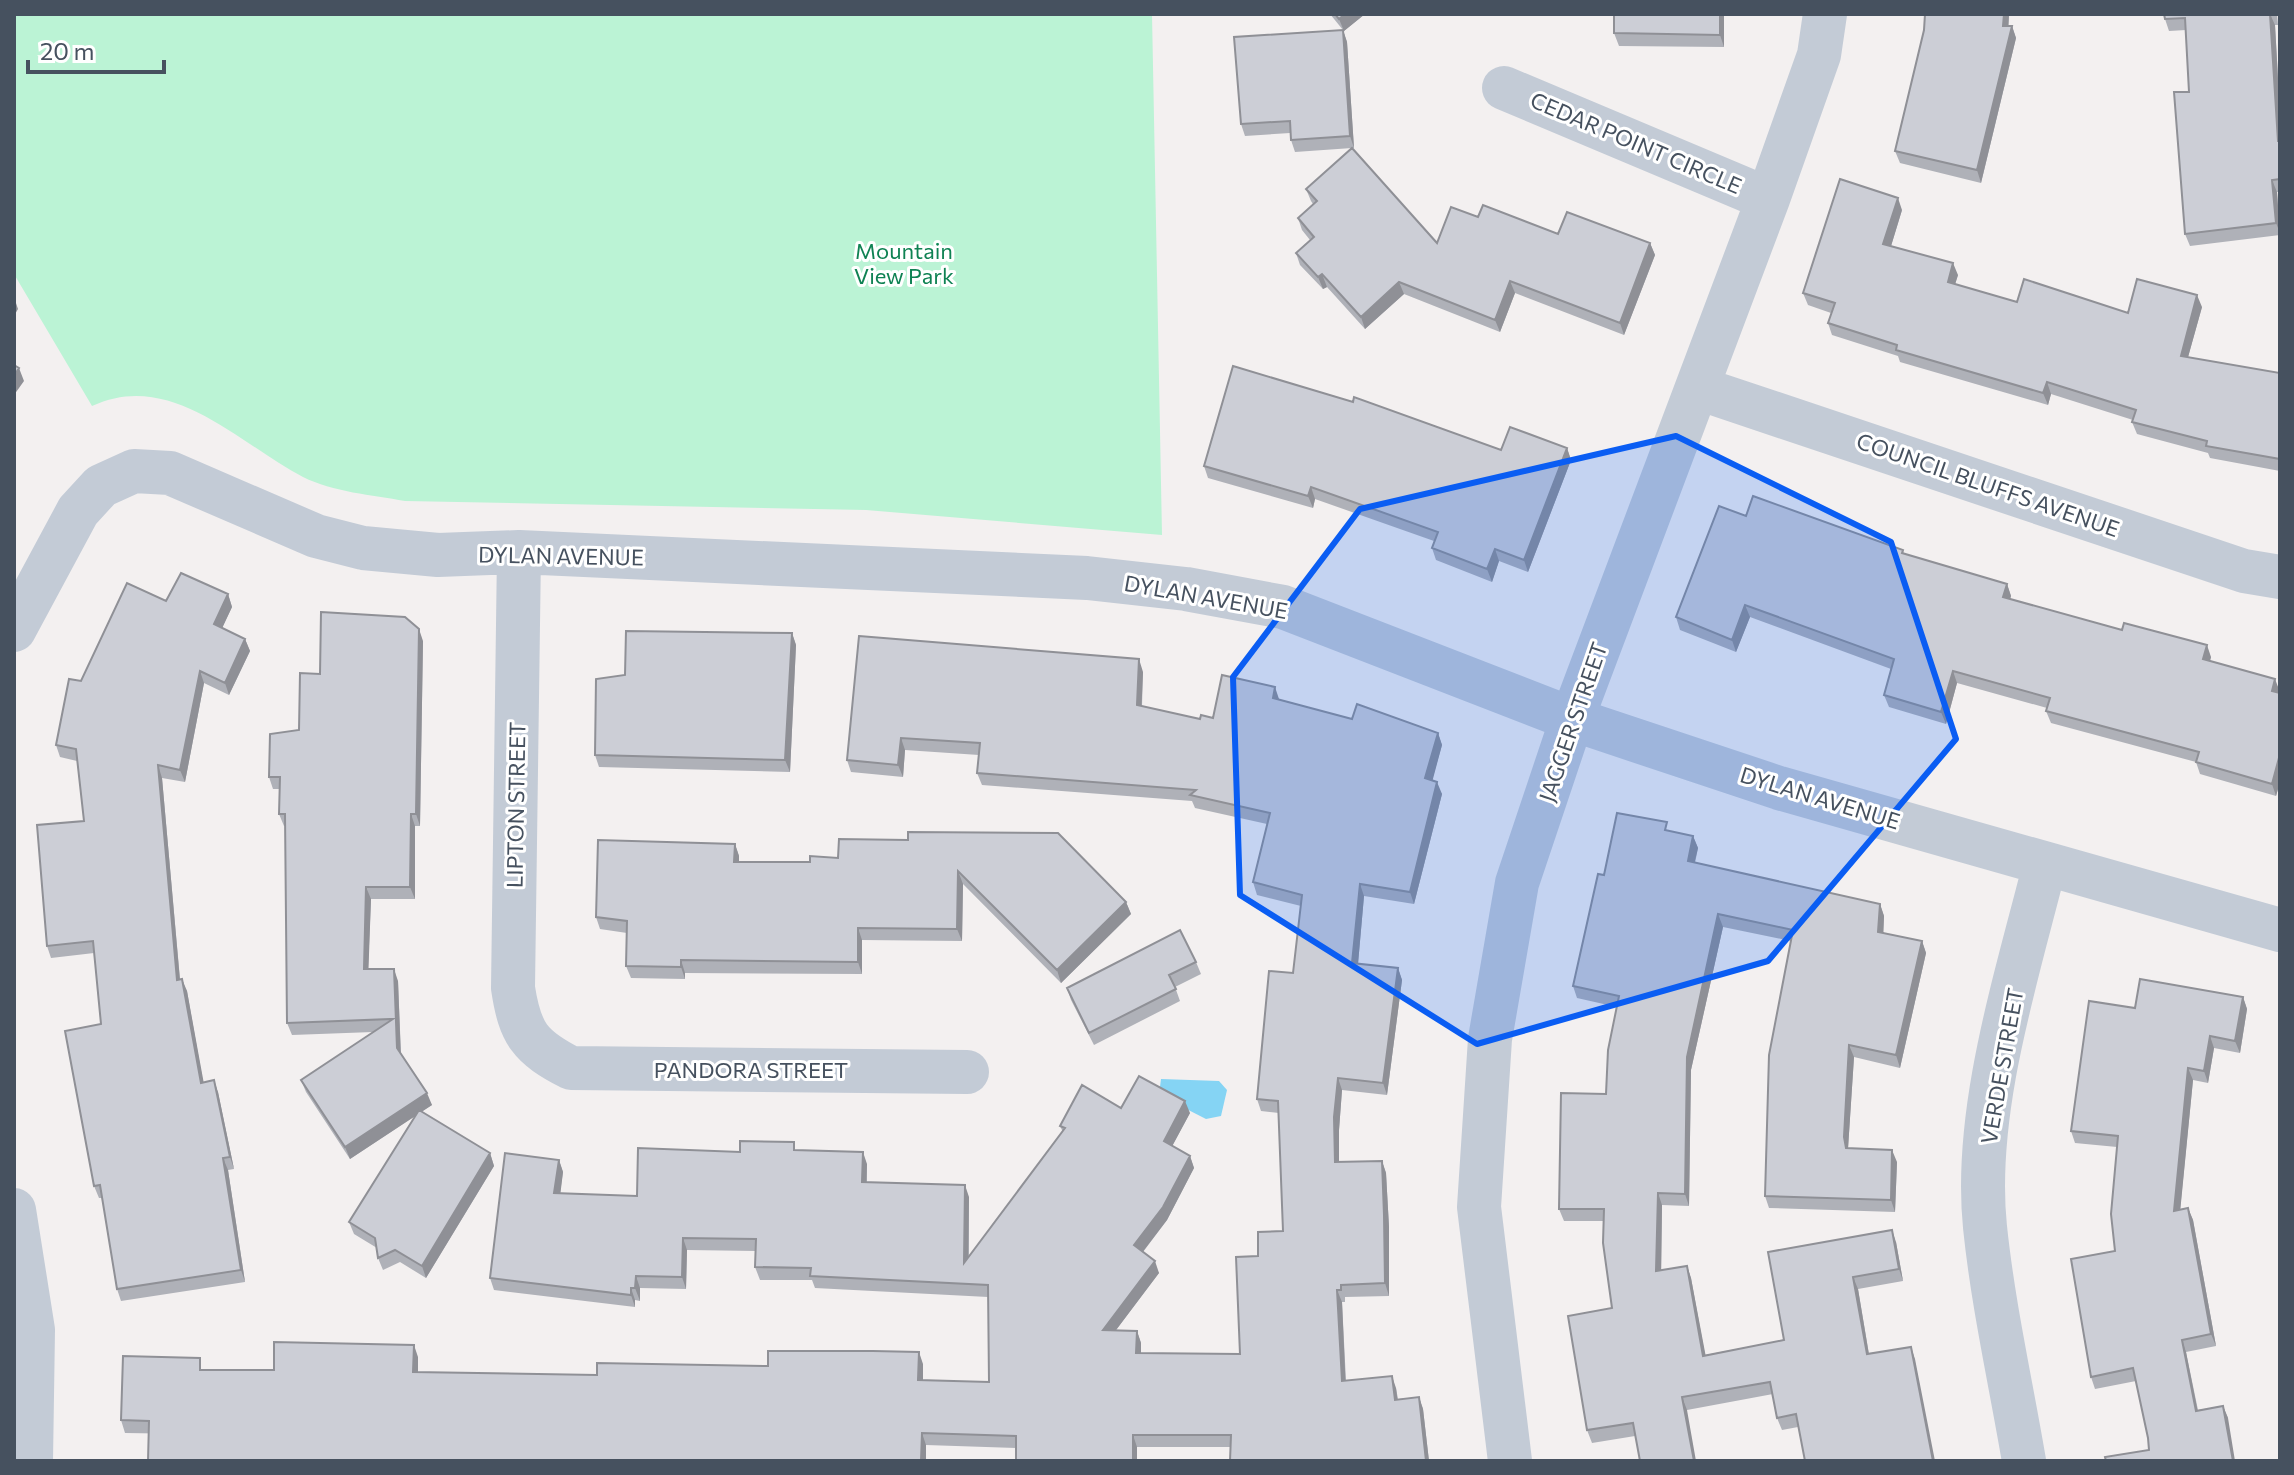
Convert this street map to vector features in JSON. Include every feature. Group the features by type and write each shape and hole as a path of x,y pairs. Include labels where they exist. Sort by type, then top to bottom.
{"street":[{"name":"JAGGER STREET","path":"1510,1461 1479,1207 1490,1039 1517,883 1572,719 1768,199 1819,55 1825,14"},
{"name":"CEDAR POINT CIRCLE","path":"1504,88 1768,199"},
{"name":"COUNCIL BLUFFS AVENUE","path":"1698,388 2244,571 2280,577"},
{"name":"DYLAN AVENUE","path":"14,630 78,511 101,486 134,471 170,473 316,536 363,548 438,555 519,552 1087,578 1186,589 1283,607 1572,719 1779,788 2280,930"},
{"name":"LIPTON STREET","path":"519,552 513,988 518,1020 538,1051"},
{"name":"VERDE STREET","path":"2024,1461 1985,1226 1987,1133 2001,1040 2045,864"},
{"name":"PANDORA STREET","path":"538,1051 571,1068 967,1072"},
{"path":"14,1210 33,1330 31,1461"}],"highlighted area":[{"path":"1676,436 1891,542 1956,739 1768,961 1477,1044 1240,895 1233,677 1360,509"}],"green space":[{"name":"Mountain View Park","path":"14,14 1152,14 1162,535 866,510 405,501 327,486 303,477 229,430 176,403 149,397 121,397 92,406 14,274"}],"water":[{"path":"1161,1079 1219,1081 1227,1090 1221,1116 1206,1119 1159,1095"}],"building":[{"path":"1614,14 1720,14 1720,35 1614,33"},
{"path":"1925,14 2004,14 2003,26 2012,26 1977,170 1895,151 1924,30"},
{"path":"2164,14 2270,14 2280,141 2280,179 2272,180 2276,223 2185,234 2174,92 2189,92 2185,18 2165,19"},
{"path":"1343,30 1350,136 1291,140 1290,121 1241,124 1234,37"},
{"path":"1352,148 1437,243 1451,207 1478,217 1483,205 1558,234 1567,212 1650,243 1620,323 1510,281 1495,320 1399,282 1361,317 1322,274 1318,277 1296,253 1314,237 1298,218 1317,201 1306,189"},
{"path":"1840,179 1898,198 1883,244 1953,263 1948,282 2017,302 2024,279 2128,313 2137,279 2197,295 2181,356 2280,373 2280,459 2206,446 2207,441 2132,422 2136,410 2047,382 2043,393 1896,350 1897,345 1828,323 1835,303 1803,293"},
{"path":"1233,366 1353,402 1354,397 1501,450 1510,427 1567,448 1524,560 1495,549 1487,569 1432,548 1438,532 1311,487 1308,496 1204,466"},
{"path":"1753,496 1903,550 1902,553 2007,584 2003,597 2122,630 2124,623 2207,645 2203,659 2275,679 2272,691 2280,693 2280,754 2272,784 2196,762 2199,752 2046,711 2050,698 1953,671 1941,712 1884,695 1894,659 1745,605 1732,640 1676,617 1719,506 1746,516"},
{"path":"181,573 228,594 214,624 245,639 225,683 200,671 180,770 158,765 177,980 182,979 201,1083 214,1080 230,1157 223,1158 241,1270 117,1289 100,1185 94,1186 65,1031 101,1024 93,941 47,946 37,825 84,821 76,749 56,745 69,679 81,681 127,583 166,601"},
{"path":"321,612 405,617 419,629 416,814 411,814 410,887 366,887 364,969 394,969 397,1048 427,1093 345,1147 301,1080 393,1019 287,1023 285,814 279,814 280,777 269,777 270,734 299,730 300,673 320,674"},
{"path":"626,631 792,633 785,760 595,755 596,679 625,675"},
{"path":"859,636 1139,659 1137,705 1200,719 1201,715 1213,718 1222,675 1275,687 1273,698 1352,719 1357,704 1438,733 1425,778 1437,782 1410,892 1360,884 1352,963 1398,968 1383,1083 1338,1078 1334,1117 1335,1162 1382,1161 1384,1215 1385,1283 1341,1285 1341,1290 1337,1290 1342,1381 1392,1376 1395,1400 1419,1397 1426,1461 1230,1461 1231,1435 1133,1435 1133,1461 1016,1461 1016,1436 922,1433 921,1461 148,1461 149,1421 121,1420 123,1356 200,1358 200,1370 274,1370 274,1342 414,1345 413,1372 597,1375 597,1363 768,1366 768,1351 919,1352 918,1380 989,1382 988,1285 810,1276 811,1268 755,1267 756,1239 683,1238 682,1277 636,1276 631,1295 490,1278 505,1153 559,1160 554,1193 637,1196 638,1148 740,1152 740,1141 794,1142 794,1150 863,1152 862,1182 965,1185 964,1263 1065,1128 1060,1126 1082,1085 1121,1108 1139,1076 1185,1101 1164,1141 1190,1156 1163,1207 1134,1245 1155,1261 1103,1330 1137,1331 1136,1353 1240,1354 1236,1257 1258,1256 1258,1232 1283,1231 1278,1101 1257,1099 1269,971 1293,973 1302,895 1253,882 1270,813 1190,795 1196,790 977,773 980,743 901,738 898,765 847,760"},
{"path":"1617,813 1667,822 1665,830 1693,836 1688,861 1880,904 1878,932 1922,941 1896,1055 1849,1045 1846,1148 1892,1150 1891,1200 1765,1196 1769,1055 1793,930 1718,914 1687,1057 1685,1194 1658,1193 1656,1271 1687,1266 1703,1356 1784,1340 1768,1252 1892,1230 1899,1269 1853,1277 1867,1354 1911,1347 1933,1461 1805,1461 1796,1414 1777,1418 1770,1382 1682,1397 1694,1461 1640,1461 1633,1423 1587,1430 1568,1316 1612,1308 1603,1243 1604,1209 1559,1209 1561,1093 1606,1094 1608,1050 1619,996 1573,986 1598,874 1604,875"},
{"path":"908,832 1058,833 1126,902 1057,970 958,871 957,929 858,928 858,962 681,960 681,967 626,966 627,921 596,917 598,840 735,844 734,862 810,862 810,856 838,858 839,839 908,840"},
{"path":"1180,930 1196,962 1169,975 1176,989 1089,1033 1067,988"},
{"path":"2140,979 2243,997 2235,1041 2210,1036 2204,1071 2188,1068 2174,1211 2188,1208 2211,1334 2182,1340 2196,1411 2223,1406 2233,1461 2106,1461 2105,1457 2149,1450 2133,1368 2091,1377 2071,1259 2115,1251 2111,1214 2118,1136 2071,1131 2089,1001 2135,1008"},
{"path":"419,1110 490,1153 422,1266 395,1250 378,1258 375,1238 349,1222"}]}
